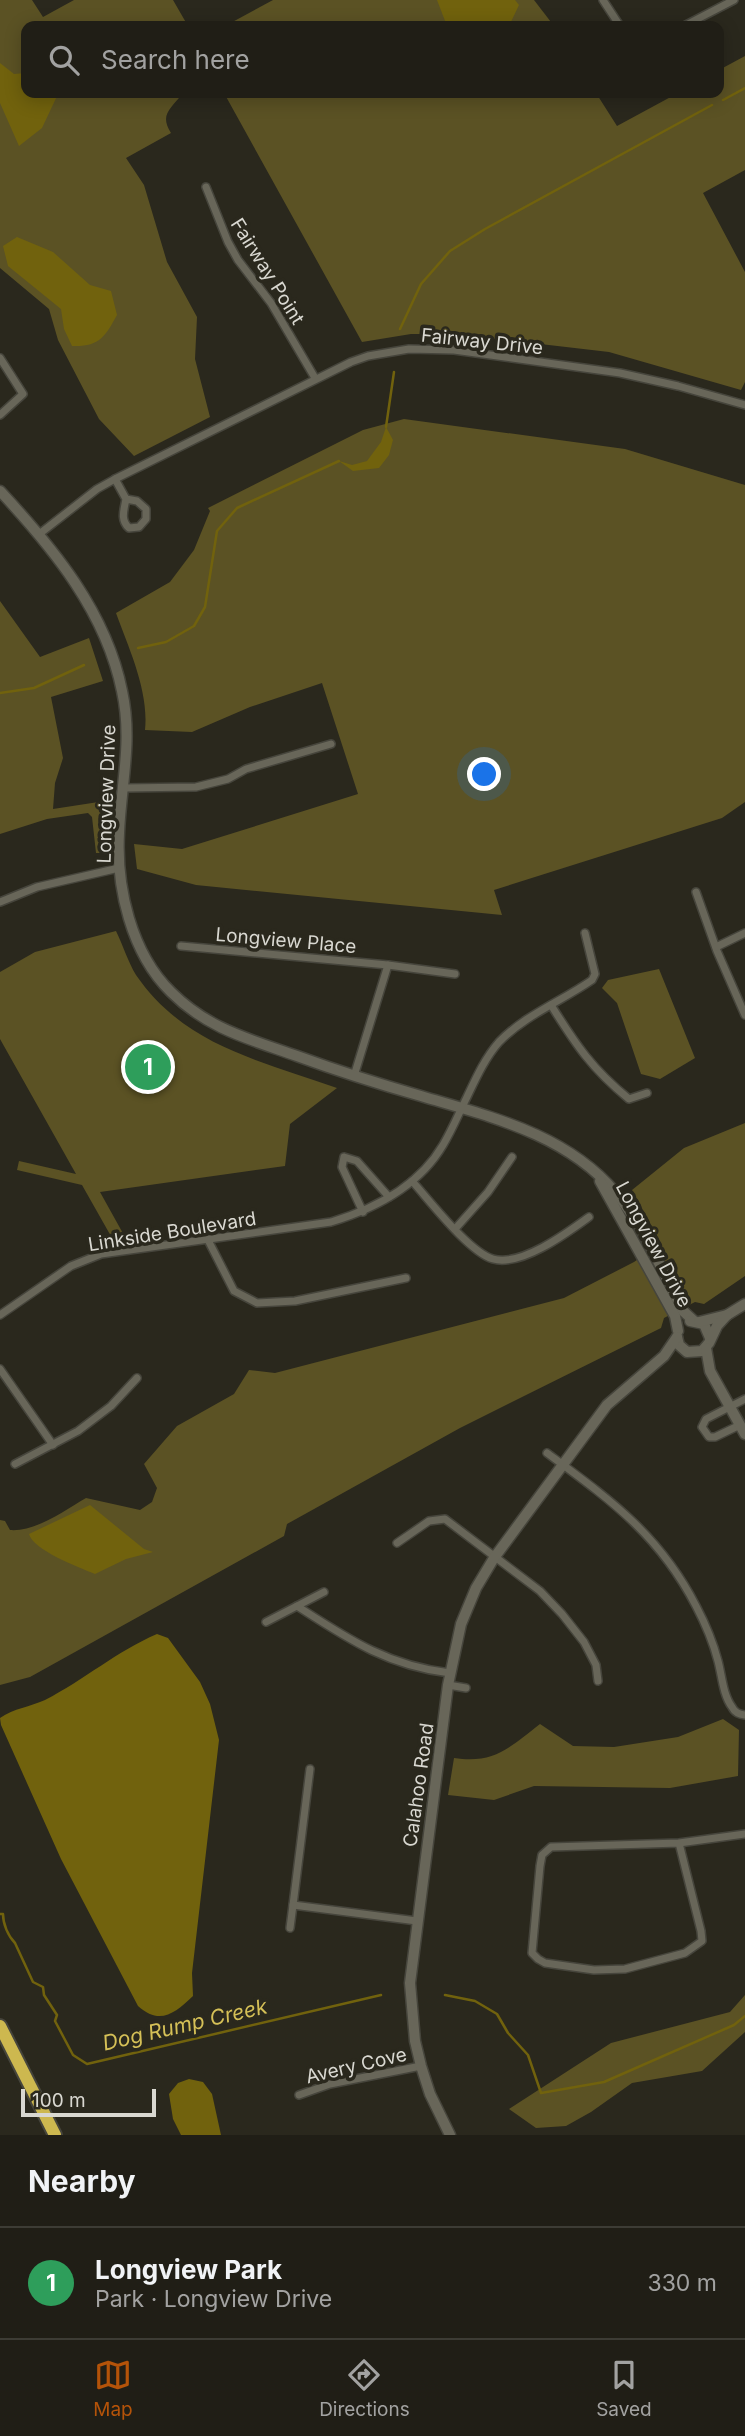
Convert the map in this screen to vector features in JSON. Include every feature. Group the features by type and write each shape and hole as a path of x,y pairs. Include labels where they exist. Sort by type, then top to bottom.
{"highway":[{"path":"0,2026 55,2135"}],"street":[{"path":"603,0 617,21"},
{"path":"694,21 734,0"},
{"name":"Fairway Point","path":"206,187 228,242 271,303 314,378"},
{"name":"Fairway Drive","path":"38,536 97,489 115,479 314,378 368,356 435,348 620,373 745,405"},
{"path":"0,358 23,394 0,415"},
{"path":"115,479 126,499"},
{"name":"Longview Drive","path":"0,491 79,587 110,647 125,709 128,746 118,835 120,868 130,921 151,969 169,991 202,1019 228,1031 354,1076 537,1133 569,1151 614,1190 629,1210 683,1311 697,1321"},
{"path":"124,788 196,787 331,744"},
{"path":"0,902 37,887 120,868"},
{"path":"696,892 745,1015"},
{"name":"Linkside Boulevard","path":"0,1315 71,1266 101,1254 331,1222 363,1212 389,1197 412,1181 442,1146 484,1063 498,1044 515,1027 592,980 595,974 585,933"},
{"path":"716,947 745,933"},
{"name":"Longview Place","path":"181,946 388,965 454,974"},
{"path":"354,1076 388,965"},
{"path":"551,1005 580,1051 607,1081 629,1099 648,1093"},
{"path":"363,1212 342,1167 344,1157 357,1161 389,1197"},
{"path":"455,1229 488,1192 512,1157"},
{"name":"Longview Drive","path":"596,1174 675,1316 678,1334"},
{"path":"412,1181 477,1251 495,1260 521,1256 555,1242 589,1217"},
{"path":"208,1240 234,1291 257,1303 295,1301 406,1278"},
{"path":"664,1356 690,1353 708,1343 727,1315 745,1304"},
{"path":"727,1315 685,1323 678,1334 679,1346 710,1371 730,1407 743,1430 709,1437 702,1427 706,1419 730,1407 745,1399"},
{"path":"697,1321 707,1328 710,1371"},
{"name":"Calahoo Road","path":"450,2135 430,2094 421,2066 415,2040 410,1983 448,1685 461,1624 476,1588 494,1558 607,1405 664,1356 678,1334"},
{"path":"0,1369 53,1445"},
{"path":"15,1464 53,1445 98,1416 137,1378"},
{"path":"547,1453 621,1509 644,1530 665,1556 684,1583 704,1621 733,1711 745,1715"},
{"path":"397,1543 429,1521 445,1519 540,1591 562,1614 584,1643 596,1665 598,1681"},
{"path":"266,1622 324,1592"},
{"path":"297,1606 356,1644 403,1664 450,1673"},
{"path":"448,1685 466,1688"},
{"path":"290,1928 310,1769"},
{"path":"679,1843 702,1941 685,1953 625,1969 610,1970 545,1963 532,1953 540,1866 542,1855 551,1847 679,1843 745,1833"},
{"path":"293,1905 417,1921"},
{"name":"Avery Cove","path":"299,2095 331,2084 421,2066"}],"shaded area":[{"path":"0,0 32,0 43,17 74,0 173,0 185,21 21,21 21,98 179,98 166,116 171,133 126,158 144,185 167,262 197,317 195,359 210,417 134,456 99,419 58,340 49,309 0,268"},
{"path":"273,0 534,0 550,21 234,21"},
{"path":"437,0 515,0 519,5 511,21 445,21"},
{"path":"745,56 745,170 703,193 745,272 745,382 741,390 609,352 453,334 411,334 362,342 227,98 599,98 617,126 669,98 724,98 724,67"},
{"path":"0,63 14,74 21,73 21,98 56,98 42,128 19,146 0,103"},
{"path":"17,237 53,252 90,285 111,291 117,315 100,339 89,345 72,346 64,329 61,309 8,266 3,246"},
{"path":"404,419 625,449 745,485 745,802 722,818 494,890 502,915 196,885 137,869 134,844 182,849 358,794 322,683 250,707 192,732 145,730 141,685 116,613 170,582 194,550 210,511 208,508 363,430"},
{"path":"386,427 393,440 389,455 379,468 353,471 339,461 352,465 367,461 381,442"},
{"path":"0,601 40,657 89,638 103,681 51,697 63,758 55,783 53,809 105,801 104,853 96,853 92,817 88,813 47,819 0,834"},
{"path":"116,931 136,975 177,1019 226,1048 337,1088 290,1124 285,1166 100,1192 125,1237 112,1238 82,1185 17,1170 19,1161 76,1174 0,1039 0,972 35,952"},
{"path":"659,969 695,1058 660,1079 641,1074 617,1003 602,988 608,980"},
{"path":"745,1123 745,1276 704,1304 695,1302 664,1318 661,1328 460,1428 287,1524 284,1536 30,1677 0,1685 0,1520 5,1521 10,1530 30,1528 86,1498 140,1510 152,1502 157,1488 144,1464 177,1426 234,1394 249,1370 275,1373 564,1298 634,1262 661,1243 632,1190 684,1148"},
{"path":"90,1505 144,1549 153,1552 126,1559 95,1574 47,1552 32,1540 29,1534"},
{"path":"157,1634 168,1638 200,1682 210,1704 219,1740 192,1973 193,1996 180,2008 160,2016 146,2012 138,2006 61,1859 0,1718 45,1700"},
{"path":"723,1719 739,1730 738,1776 670,1788 534,1786 494,1800 448,1795 454,1758 480,1759 491,1756 510,1747 540,1724 573,1746 614,1747 678,1737"},
{"path":"745,1995 745,2032 702,2071 632,2083 566,2126 536,2128 509,2109 611,2043 730,2012"},
{"path":"189,2079 203,2082 212,2094 221,2135 181,2135 173,2119 169,2094 178,2083"}],"waterway":[{"path":"723,100 745,88"},
{"path":"400,329 421,284 450,251 485,229 712,105"},
{"path":"386,427 394,372"},
{"path":"138,648 166,642 194,626 205,607 217,531 237,508 339,461"},
{"path":"0,693 34,688 84,665"},
{"name":"Dog Rump Creek","path":"0,1914 3,1914 6,1930 33,1982 43,1987 44,1995 57,2015 55,2021 73,2055 87,2064 381,1995"},
{"name":"Dog Rump Creek","path":"445,1995 475,2001 497,2014 508,2033 528,2055 541,2093 604,2082 734,2025 745,2016"}],"place":[{"name":"Longview Park","path":"148,1067"}]}
